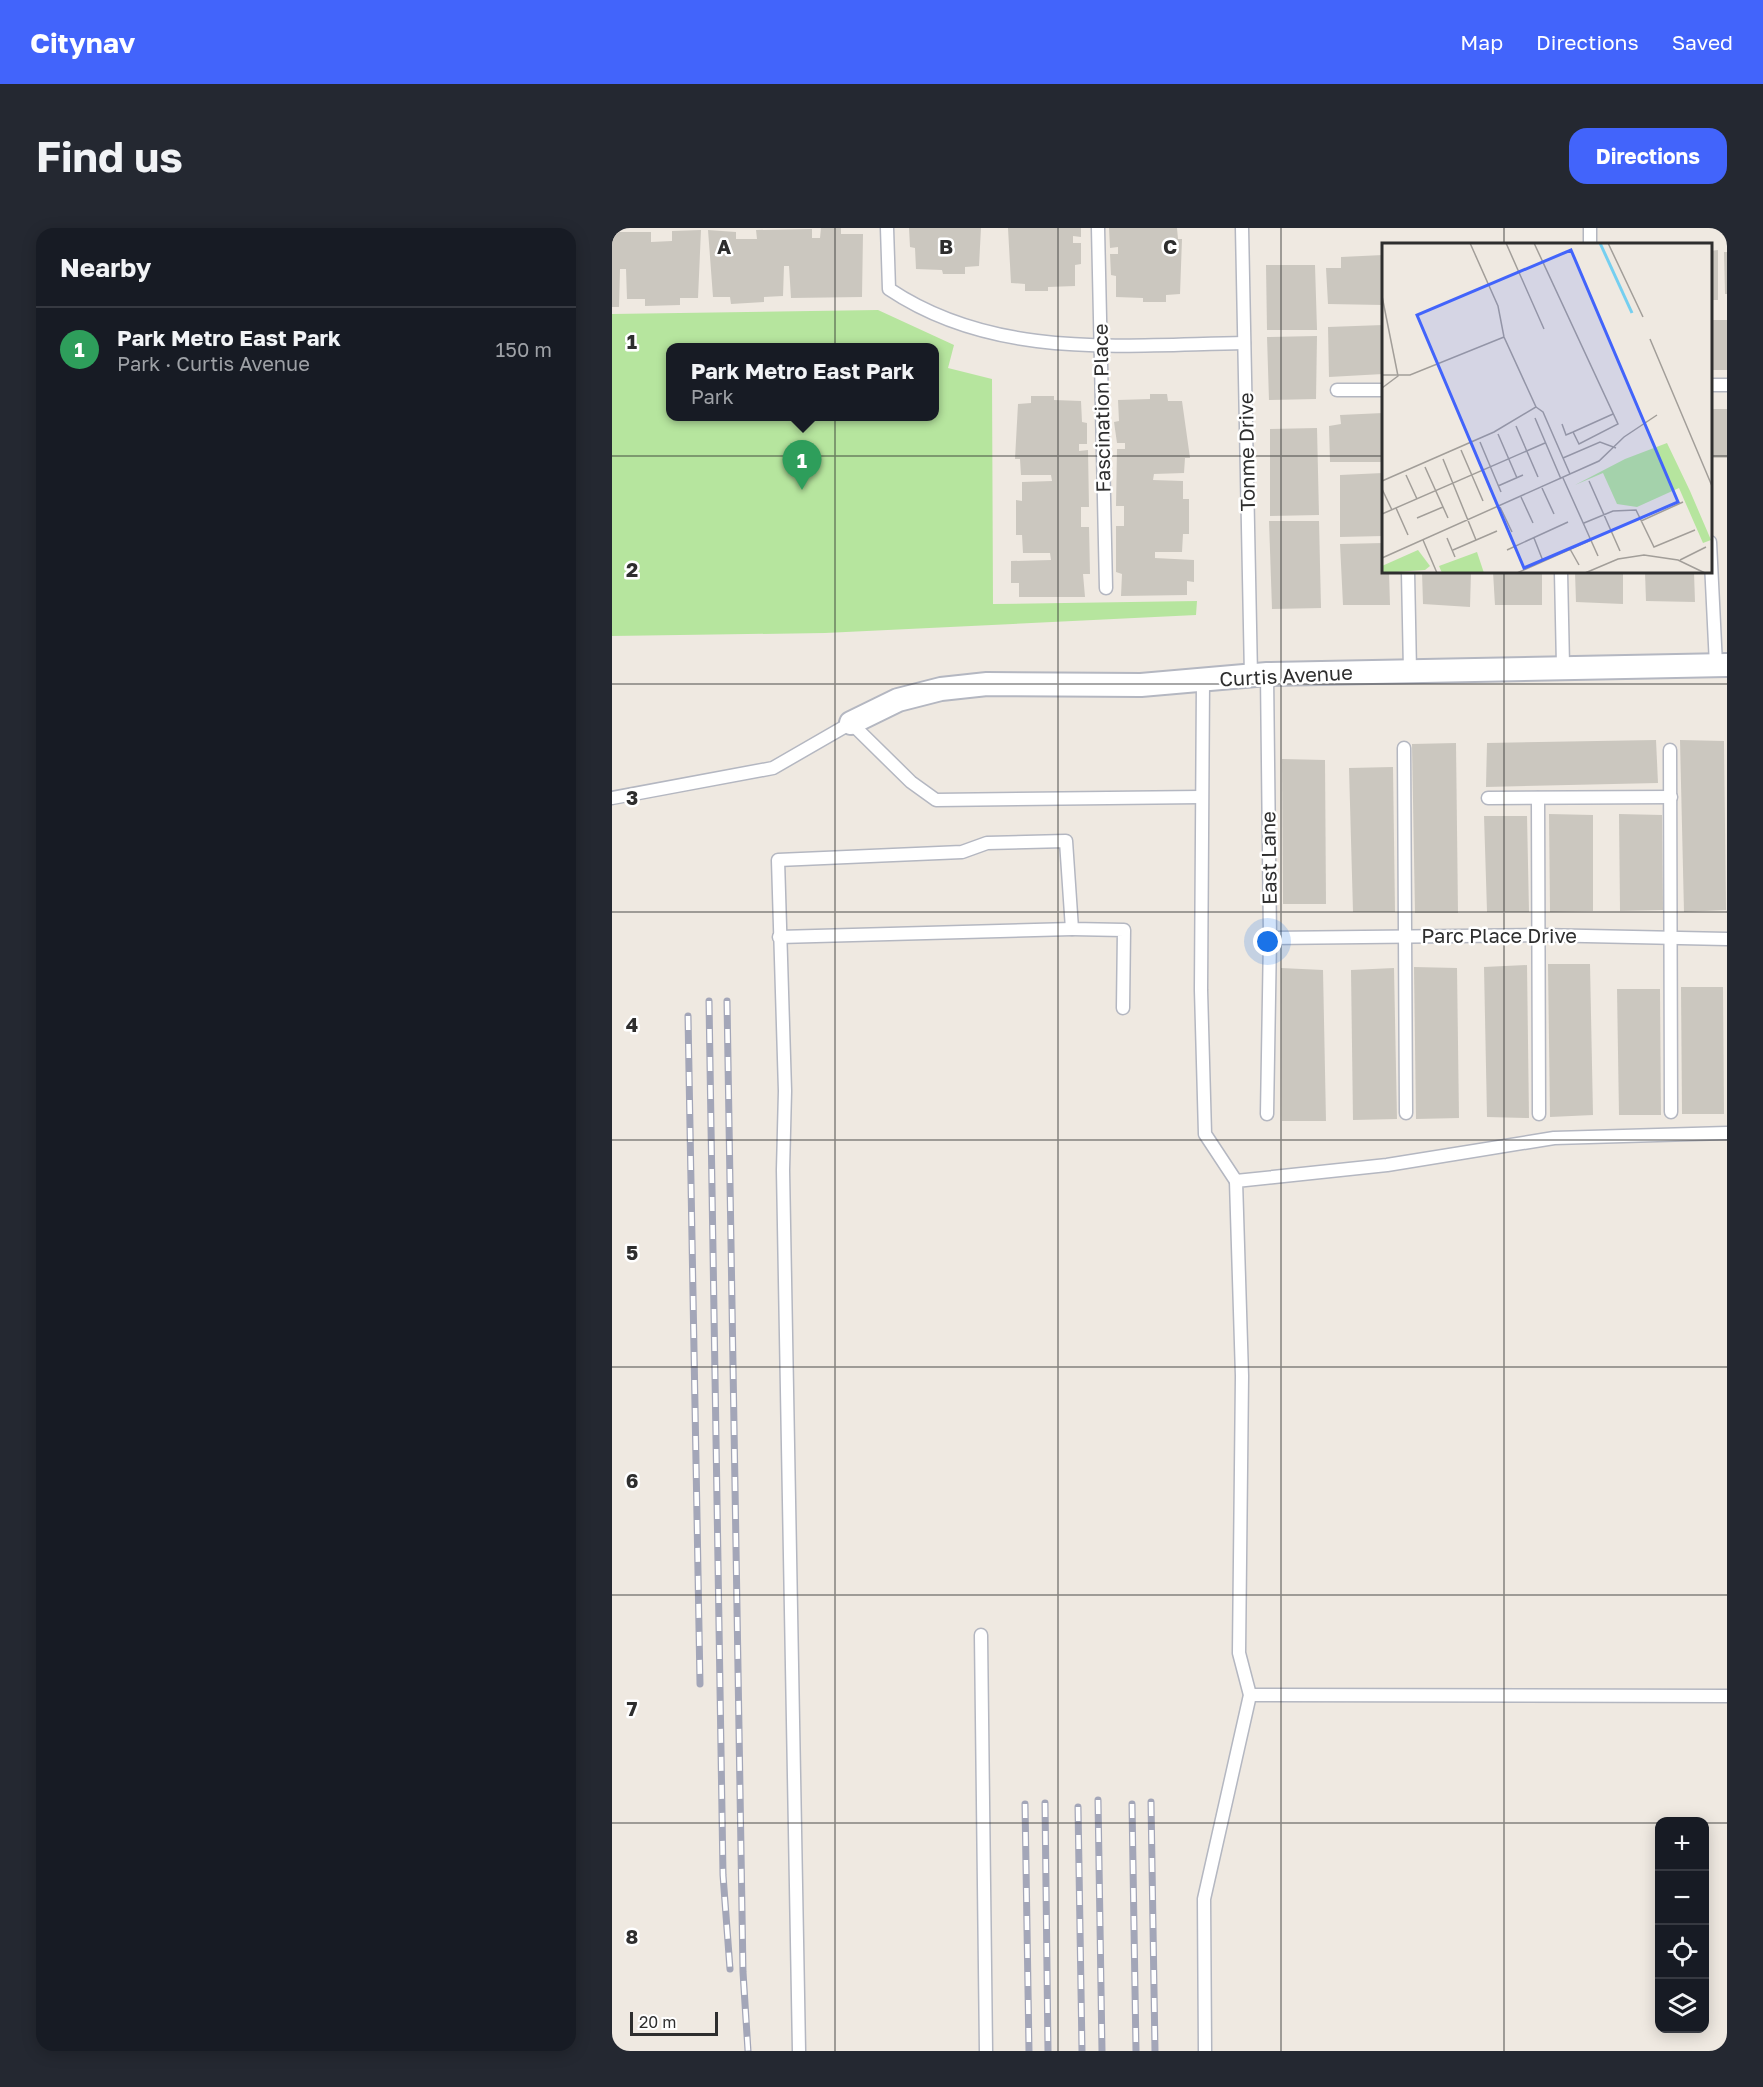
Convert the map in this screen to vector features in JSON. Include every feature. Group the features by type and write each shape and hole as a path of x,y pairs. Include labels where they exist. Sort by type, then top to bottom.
{"street":[{"name":"Curtis Avenue","path":"851,723 898,700 941,689 987,684 1141,685 1259,675 1563,666 1721,665"}],"lane":[{"path":"887,228 889,289 912,305 969,329 1035,343 1101,345 1244,343"},
{"name":"Fascination Place","path":"1098,228 1106,588"},
{"name":"Tonme Drive","path":"1242,228 1244,343 1259,675"},
{"path":"1337,390 1382,390"},
{"path":"1712,564 1721,665"},
{"path":"1408,573 1410,671"},
{"path":"1561,573 1563,666"},
{"name":"East Lane","path":"1259,675 1270,938 1267,1114"},
{"path":"1203,681 1201,990 1205,1134 1236,1181 1242,1376 1239,1653 1250,1695 1204,1899 1205,2051"},
{"path":"612,798 773,768 851,723 911,782 936,800 1201,797"},
{"path":"1404,748 1406,1113"},
{"path":"1670,750 1671,1113"},
{"path":"1488,798 1671,797"},
{"path":"1538,798 1539,1114"},
{"path":"799,2051 783,1181 785,1091 778,860 962,852 987,843 1066,841 1072,929"},
{"path":"779,937 1072,929 1124,930 1123,1008"},
{"name":"Parc Place Drive","path":"1270,938 1539,934 1727,939"},
{"path":"1236,1181 1387,1165 1554,1138 1727,1133"},
{"path":"981,1635 986,2051"},
{"path":"1250,1695 1727,1696"}],"green space":[{"path":"878,310 954,345 948,368 992,379 993,604 1197,601 1196,615 825,633 612,636 612,314"}],"building":[{"path":"821,228 841,228 841,234 863,234 862,297 791,298 789,266 784,266 783,296 764,297 764,302 731,304 730,297 713,297 708,230 736,232 736,239 757,239 756,230 812,229 812,238 820,238"},
{"path":"909,228 981,228 979,266 965,267 965,274 943,274 942,270 916,269 915,248 910,247"},
{"path":"1008,228 1081,228 1081,237 1073,236 1073,243 1081,243 1081,264 1075,265 1075,286 1048,287 1048,291 1025,291 1025,284 1011,283"},
{"path":"1109,228 1177,228 1178,239 1182,239 1180,294 1166,295 1166,302 1143,302 1143,298 1116,297 1116,276 1111,275 1110,254 1118,254 1118,247 1110,248"},
{"path":"701,230 698,298 680,298 680,305 645,306 645,299 627,299 626,269 620,269 619,307 612,307 612,232 651,232 651,242 672,241 672,231"},
{"path":"1718,250 1718,300 1712,300 1712,251"},
{"path":"1724,252 1727,252 1727,294 1725,294"},
{"path":"1382,255 1382,305 1328,304 1326,268 1341,268 1341,257"},
{"path":"1266,265 1315,265 1317,330 1267,330"},
{"path":"1712,320 1727,320 1727,370 1712,370"},
{"path":"1382,325 1382,374 1329,377 1328,327"},
{"path":"1317,336 1316,399 1269,400 1267,337"},
{"path":"1150,394 1167,394 1168,401 1182,401 1190,458 1185,458 1184,473 1154,474 1153,480 1183,481 1183,499 1189,499 1189,534 1183,534 1182,552 1155,552 1155,558 1194,560 1194,582 1187,581 1187,595 1121,596 1122,574 1116,572 1116,526 1124,526 1124,506 1116,506 1117,449 1125,449 1125,443 1117,443 1114,422 1119,421 1118,400 1150,399"},
{"path":"1031,396 1054,396 1054,400 1081,401 1082,422 1087,423 1087,444 1079,444 1079,451 1088,450 1089,507 1081,507 1081,527 1089,527 1090,574 1083,574 1085,597 1019,597 1019,583 1011,583 1011,561 1051,560 1050,553 1023,553 1022,535 1016,535 1016,500 1022,501 1022,482 1052,481 1051,475 1021,475 1020,459 1015,459 1018,404 1031,403"},
{"path":"1712,409 1727,409 1727,458 1712,458"},
{"path":"1382,413 1382,462 1330,462 1329,426 1341,424 1340,415"},
{"path":"1317,428 1319,515 1270,516 1270,429"},
{"path":"1382,473 1382,536 1340,537 1340,475"},
{"path":"1269,521 1319,521 1321,608 1272,609"},
{"path":"1382,543 1382,573 1389,573 1390,605 1343,605 1340,544"},
{"path":"1422,573 1471,573 1470,607 1423,604"},
{"path":"1493,573 1542,573 1542,605 1495,605"},
{"path":"1575,573 1623,573 1623,604 1576,602"},
{"path":"1645,573 1694,573 1695,602 1646,601"},
{"path":"1656,740 1658,783 1486,787 1487,743"},
{"path":"1680,740 1724,741 1726,910 1684,912"},
{"path":"1456,743 1458,913 1415,913 1412,744"},
{"path":"1282,759 1325,760 1326,904 1283,904"},
{"path":"1393,767 1395,912 1353,912 1349,768"},
{"path":"1549,814 1593,815 1593,911 1550,912"},
{"path":"1619,814 1662,815 1663,910 1620,911"},
{"path":"1484,816 1527,816 1529,912 1487,912"},
{"path":"1548,964 1590,964 1593,1115 1550,1117"},
{"path":"1527,965 1529,1118 1487,1117 1484,967"},
{"path":"1414,967 1457,968 1459,1118 1416,1119"},
{"path":"1281,968 1323,970 1326,1121 1282,1121"},
{"path":"1394,968 1397,1119 1353,1120 1351,970"},
{"path":"1681,987 1723,987 1724,1114 1682,1114"},
{"path":"1617,989 1660,989 1661,1115 1619,1115"}],"railway":[{"path":"709,1001 723,1875 730,1969"},
{"path":"727,1001 743,1972 748,2051"},
{"path":"688,1016 700,1684"},
{"path":"1098,1800 1102,2051"},
{"path":"1151,1802 1155,2051"},
{"path":"1045,1803 1048,2051"},
{"path":"1025,1804 1029,2051"},
{"path":"1132,1804 1136,2051"},
{"path":"1078,1807 1082,2051"}],"place":[{"name":"Park Metro East Park","path":"802,490"}]}
